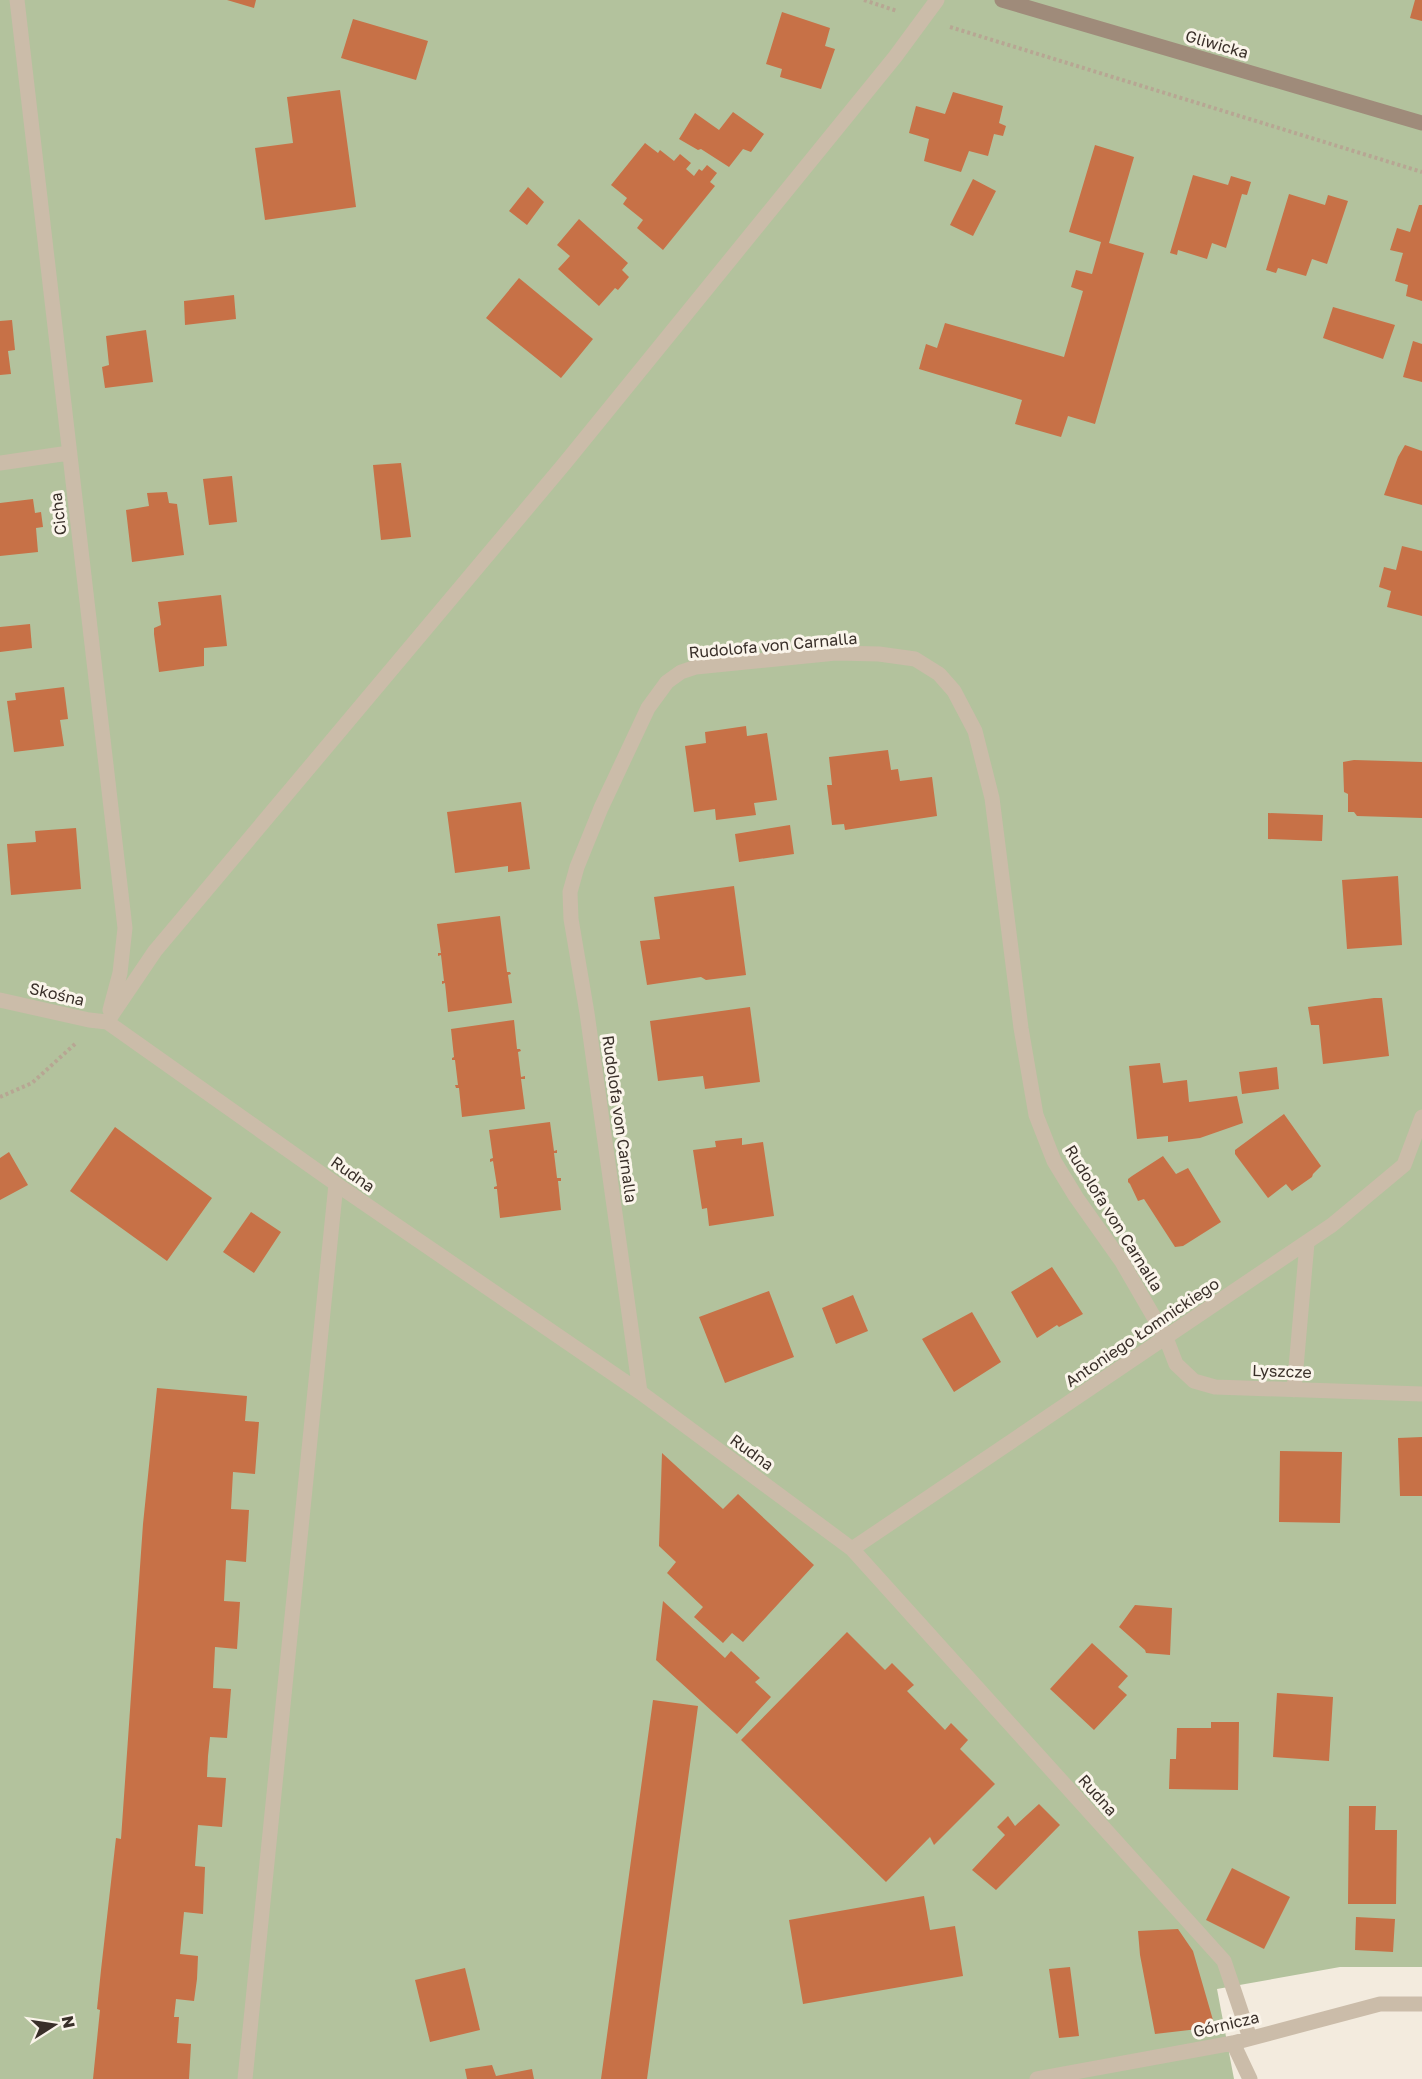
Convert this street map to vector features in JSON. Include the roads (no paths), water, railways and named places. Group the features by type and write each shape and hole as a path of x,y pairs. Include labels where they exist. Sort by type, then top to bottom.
{"street":[{"name":"Cicha","path":"17,0 125,928 120,973 107,1022"},
{"path":"107,1022 155,951 565,463 895,57 937,0"},
{"name":"Gliwicka","path":"1002,0 1422,123"},
{"path":"0,463 69,453"},
{"name":"Rudolofa von Carnalla","path":"640,1392 587,1013 571,919 570,892 577,867 601,807 648,708 667,682 681,672 696,667 836,653 879,654 915,659 939,674 954,691 975,731 992,798 1021,1028 1036,1115 1054,1161 1076,1197 1122,1262 1166,1338"},
{"name":"Skośna","path":"0,1000 107,1022"},
{"name":"Rudna","path":"107,1022 336,1184 640,1392 852,1548 1224,1961 1250,2038"},
{"name":"Antoniego Łomnickiego","path":"852,1548 1332,1225 1404,1165 1422,1117"},
{"path":"245,2079 336,1184"},
{"path":"1294,1390 1306,1243"},
{"name":"Lyszcze","path":"1166,1338 1176,1364 1194,1381 1215,1387 1422,1394"},
{"name":"Górnicza","path":"1037,2079 1233,2043 1380,2004 1422,2004"},
{"path":"1233,2043 1250,2079"}]}
